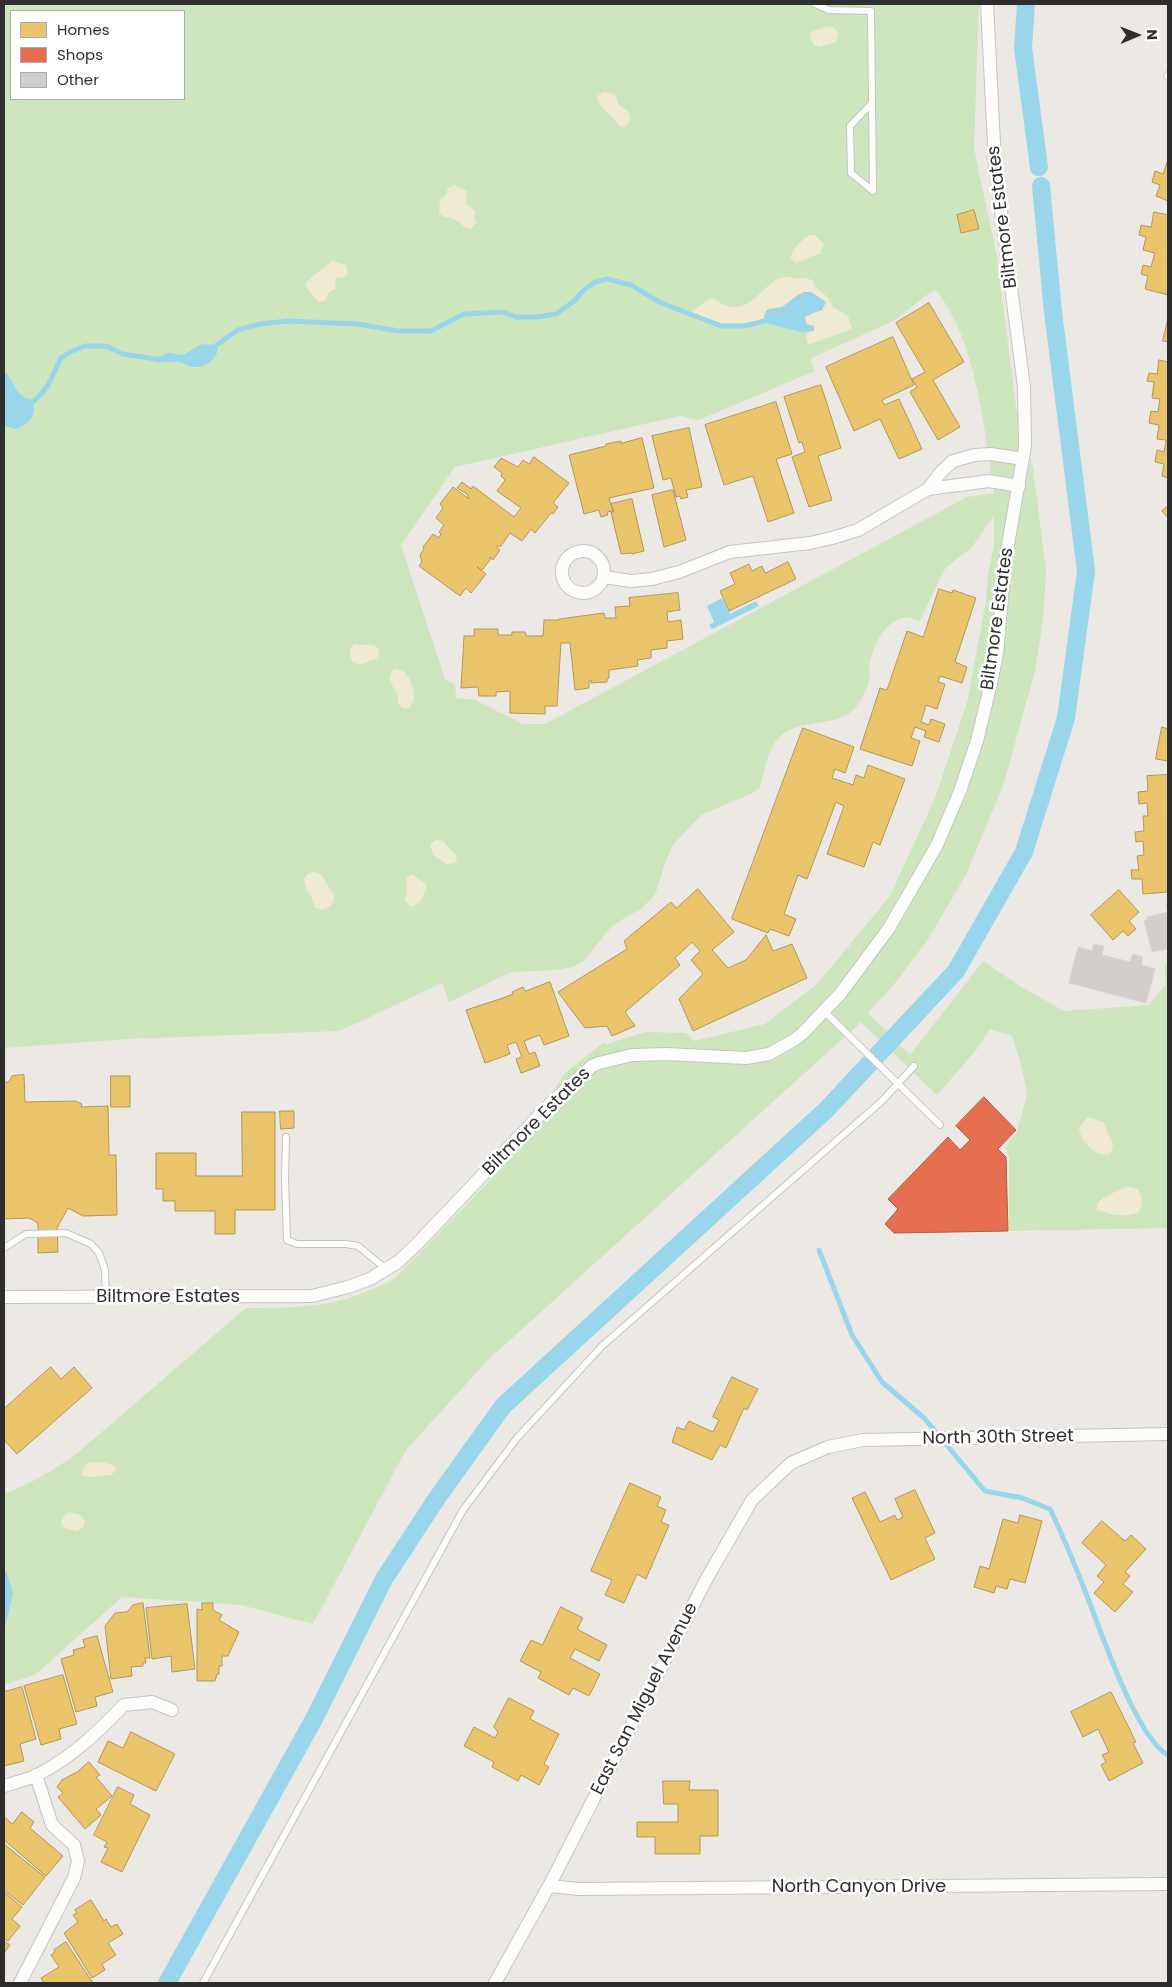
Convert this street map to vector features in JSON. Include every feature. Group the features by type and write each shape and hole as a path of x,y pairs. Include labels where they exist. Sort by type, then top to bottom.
{"street":[{"name":"Biltmore Estates","path":"4,1298 320,1295 348,1288 387,1270 416,1245 552,1102 592,1066 599,1062 632,1055 666,1054 746,1058 758,1057 774,1052 803,1033 858,972 905,905 937,845 960,791 977,741 997,654 1005,562 1020,486 1026,415 995,164 987,4"},
{"path":"604,577 631,581 652,579 679,572 730,552 810,543 832,538 858,530 928,489 941,472 953,461 975,455 991,454 1023,459"},
{"path":"928,489 990,481 1020,486"},
{"name":"North 30th Street","path":"828,1447 862,1440 1168,1434"},
{"name":"East San Miguel Avenue","path":"495,1983 549,1886 707,1578 752,1500 791,1463 828,1447"},
{"path":"4,1786 36,1775 66,1758 100,1731 124,1705 152,1702 172,1710"},
{"path":"20,1983 74,1878 78,1861 74,1845 52,1825 36,1775"},
{"name":"North Canyon Drive","path":"549,1886 588,1889 1168,1884"}],"lane":[{"path":"815,4 829,10 871,11 873,191 852,173 850,126 872,103"},
{"path":"824,1011 940,1125"},
{"path":"203,1983 463,1510 517,1438 602,1346 882,1101 914,1066"},
{"path":"286,1137 285,1179 288,1240 297,1244 346,1244 358,1246 387,1270"},
{"path":"4,1248 26,1234 66,1233 91,1244 98,1253 105,1270 106,1297"}],"green space":[{"path":"4,4 979,4 974,148 997,257 1016,407 1033,468 1046,570 1043,622 1035,671 1004,783 966,875 928,939 896,982 868,1013 910,1055 983,961 1017,984 1064,1011 1148,1005 1166,985 1164,964 1168,962 1168,1228 1009,1231 1009,1157 1005,1147 1017,1132 1027,1094 1021,1064 1012,1036 990,1029 977,1049 937,1095 861,1022 488,1360 406,1450 313,1624 241,1605 122,1597 35,1675 4,1685 4,1494 42,1476 76,1454 246,1308 318,1305 345,1299 394,1279 504,1166 565,1073 603,1043 607,1044 645,1032 686,1033 694,1041 765,1024 817,984 890,896 935,798 968,699 994,545 994,516 970,550 961,555 944,570 920,621 908,618 898,620 892,623 881,635 871,657 869,680 866,689 860,701 850,712 841,718 805,725 783,735 774,744 769,754 760,788 751,794 701,815 673,845 655,895 640,910 610,928 584,961 573,967 557,970 511,972 449,1002 442,983 340,1031 129,1039 4,1048","holes":["935,289 961,333 976,386 994,493 967,497 545,724 523,724 475,700 456,698 455,685 445,679 401,545 455,467 680,416 699,420 815,371 810,359 893,321"]}],"sand":[{"path":"827,26 834,28 838,33 836,42 820,47 814,45 810,38 811,32"},
{"path":"604,92 615,94 619,105 628,111 630,121 624,128 619,126 600,105 597,96"},
{"path":"454,185 467,191 466,203 475,212 474,217 477,222 472,228 467,228 454,219 444,217 439,213 440,200 446,195 448,188"},
{"path":"811,235 815,235 824,244 820,254 796,263 790,258 791,255 801,241"},
{"path":"333,261 346,265 348,272 345,277 336,278 335,289 328,293 326,300 318,302 307,288 306,283"},
{"path":"784,277 813,281 815,287 829,298 833,307 848,316 852,329 808,345 806,336 814,331 804,319 813,313 798,295 782,307 769,308 764,314 764,320 753,322 727,324 711,320 692,311 711,298 727,306 741,306 754,299 777,279"},
{"path":"356,644 375,646 379,654 376,659 359,665 352,661 350,654 350,649"},
{"path":"394,669 403,671 406,674 413,689 414,699 409,708 403,708 398,704 398,698 390,679"},
{"path":"436,840 443,841 457,857 455,863 447,864 433,855 430,844"},
{"path":"314,872 321,874 334,896 332,904 326,909 314,907 312,898 306,890 304,879 308,874"},
{"path":"412,874 425,883 427,888 420,902 412,907 405,901 407,891 406,878"},
{"path":"1088,1117 1103,1122 1113,1144 1111,1154 1105,1155 1095,1152 1086,1144 1079,1128"},
{"path":"1127,1186 1138,1189 1140,1192 1142,1200 1139,1212 1118,1215 1097,1210 1097,1204 1103,1198"},
{"path":"90,1462 103,1462 115,1466 117,1469 111,1475 90,1477 81,1475 85,1465"},
{"path":"69,1512 80,1515 85,1521 84,1526 77,1531 68,1529 63,1525 62,1519"}],"water":[{"path":"804,292 811,292 826,302 822,310 805,318 806,324 814,326 814,331 800,332 766,323 764,316 767,310 782,307"},
{"path":"202,344 214,345 218,349 215,357 206,365 192,367 180,362 157,361 158,357 169,353 183,355"},
{"path":"4,371 8,374 21,395 31,399 33,404 33,414 29,421 16,429 4,426"},
{"path":"722,598 730,614 756,601 759,606 712,629 709,625 714,622 707,606"},
{"path":"4,1571 6,1571 13,1593 4,1632"}],"building: Homes":[{"path":"1168,159 1168,201 1156,196 1160,185 1152,182 1155,171 1163,174"},
{"path":"974,210 979,229 961,233 957,215"},
{"path":"1154,212 1168,215 1168,295 1145,289 1148,276 1141,274 1143,265 1151,267 1155,253 1143,250 1146,237 1139,235 1141,225 1151,227"},
{"path":"929,303 964,362 933,380 960,427 938,440 910,392 917,387 912,379 925,372 896,323"},
{"path":"1168,318 1168,342 1163,341"},
{"path":"893,337 914,385 882,400 884,405 899,399 922,449 899,459 880,419 854,431 826,367"},
{"path":"1159,360 1168,362 1168,478 1162,476 1164,464 1155,462 1157,450 1164,452 1166,440 1157,439 1159,425 1149,423 1151,411 1158,412 1160,399 1152,398 1154,382 1147,381 1149,373 1157,374"},
{"path":"821,385 841,448 818,456 832,500 809,507 792,457 805,452 802,442 799,443 784,397"},
{"path":"776,402 792,454 776,459 794,513 768,522 753,476 724,485 705,425"},
{"path":"689,428 702,487 686,490 688,497 681,499 680,496 676,497 671,478 663,480 652,436"},
{"path":"642,438 654,488 609,498 613,511 607,512 608,515 601,517 599,510 584,514 569,455 606,446 606,444"},
{"path":"534,457 569,483 553,503 558,507 535,533 531,529 522,541 510,533 500,547 498,545 497,548 500,550 493,560 490,557 490,560 482,570 477,567 486,574 471,593 466,588 460,596 419,566 422,562 420,555 424,549 423,547 433,534 439,538 441,534 439,532 444,525 436,518 443,508 440,504 453,487 469,499 467,494 457,488 462,482 471,489 473,486 514,517 521,508 497,491 505,480 501,476 502,473 494,467 501,458 518,467 523,460 529,464"},
{"path":"673,490 686,540 664,547 652,495"},
{"path":"632,499 644,551 621,554 611,512 614,512 611,504"},
{"path":"1168,506 1168,518 1162,511"},
{"path":"788,562 796,579 729,611 720,591 735,584 730,573 749,564 752,571 762,566 765,573"},
{"path":"939,589 952,593 953,590 976,598 955,662 967,667 962,683 940,676 938,682 945,684 937,709 926,705 921,722 929,725 931,719 945,724 939,742 924,737 926,731 915,727 911,738 920,741 912,766 860,749 880,688 887,690 907,631 923,637"},
{"path":"678,593 680,610 667,612 668,622 681,620 683,639 667,641 667,648 651,650 651,658 637,660 638,666 609,670 607,682 591,683 592,681 589,681 589,688 575,690 570,643 561,643 557,706 545,706 545,714 510,713 510,691 496,692 496,696 479,696 478,687 461,688 464,636 474,636 474,629 498,629 498,635 512,635 512,632 525,632 526,636 543,636 544,620 559,620 604,613 605,618 616,618 615,607 630,606 629,598"},
{"path":"1162,727 1168,729 1168,761 1156,759"},
{"path":"803,728 854,747 845,773 835,769 832,778 853,785 856,775 864,778 868,765 905,779 880,845 873,842 864,867 827,854 844,806 836,802 807,879 798,875 784,914 796,919 789,936 770,929 768,933 732,919"},
{"path":"1168,775 1168,892 1143,894 1142,879 1132,879 1131,870 1139,870 1137,856 1144,855 1143,841 1136,842 1135,832 1144,831 1143,816 1148,816 1147,803 1139,804 1138,792 1148,791 1147,776"},
{"path":"698,889 734,932 712,950 728,968 746,960 766,935 773,951 792,944 807,978 693,1031 679,999 703,974 691,960 700,951 692,942 675,958 680,965 625,1012 635,1026 612,1036 607,1026 585,1028 558,992 627,949 624,941 671,902 676,908"},
{"path":"1119,890 1139,912 1129,921 1136,929 1128,936 1123,931 1113,940 1091,915"},
{"path":"550,982 569,1036 544,1045 540,1035 524,1041 529,1054 535,1052 540,1066 521,1073 516,1059 522,1057 516,1042 507,1045 510,1054 485,1063 466,1010 513,994 512,992 523,987 525,991"},
{"path":"24,1075 25,1102 75,1101 82,1104 81,1107 108,1106 109,1155 116,1155 117,1215 83,1216 68,1208 57,1228 58,1252 38,1253 38,1223 29,1218 4,1219 4,1082 9,1082 12,1076"},
{"path":"111,1076 130,1076 130,1107 111,1107"},
{"path":"280,1111 294,1111 294,1128 281,1129"},
{"path":"242,1112 275,1112 275,1210 235,1210 235,1234 215,1234 215,1211 175,1211 175,1201 163,1201 163,1189 156,1189 156,1153 196,1153 196,1176 242,1176"},
{"path":"51,1367 61,1379 74,1367 92,1388 17,1454 4,1440 4,1409"},
{"path":"732,1377 758,1389 747,1410 744,1408 726,1448 720,1445 712,1460 672,1442 677,1427 684,1430 689,1421 713,1432 719,1420 713,1417"},
{"path":"630,1483 661,1497 657,1506 666,1510 661,1522 669,1525 646,1579 637,1574 624,1603 605,1595 612,1580 591,1571"},
{"path":"915,1490 935,1533 925,1538 935,1559 891,1580 852,1498 865,1492 880,1522 895,1515 897,1520 903,1517 895,1499"},
{"path":"1020,1515 1042,1521 1025,1583 1010,1579 1007,1589 996,1586 994,1593 974,1587 980,1566 989,1569 1003,1519 1018,1523"},
{"path":"1102,1521 1125,1541 1131,1535 1146,1549 1125,1572 1130,1576 1123,1584 1133,1592 1115,1612 1094,1593 1104,1582 1097,1576 1106,1565 1082,1543"},
{"path":"143,1603 150,1658 145,1658 146,1663 143,1663 143,1666 131,1667 132,1676 111,1679 105,1626 115,1613 127,1612 133,1605"},
{"path":"202,1603 213,1603 213,1610 222,1615 219,1620 239,1632 228,1656 222,1656 222,1666 219,1666 219,1674 217,1674 215,1681 197,1681 197,1609 202,1610"},
{"path":"187,1604 195,1669 172,1672 171,1656 152,1659 146,1608"},
{"path":"561,1607 583,1618 577,1629 607,1645 599,1661 575,1649 570,1658 600,1674 589,1696 573,1688 569,1695 538,1678 541,1672 520,1661 531,1640 542,1645"},
{"path":"97,1636 113,1692 95,1697 97,1706 76,1712 61,1659 74,1655 73,1650 85,1647 83,1640"},
{"path":"63,1675 77,1724 59,1729 61,1739 41,1745 24,1686"},
{"path":"22,1687 36,1739 20,1744 24,1761 4,1766 4,1692"},
{"path":"1111,1692 1136,1742 1133,1743 1143,1763 1109,1781 1101,1765 1106,1762 1102,1755 1109,1752 1098,1729 1083,1737 1071,1712"},
{"path":"509,1698 534,1711 530,1719 559,1734 544,1764 549,1767 539,1785 521,1775 518,1781 492,1767 494,1762 464,1746 474,1727 495,1738 498,1732 494,1727"},
{"path":"131,1732 175,1754 156,1791 98,1762 108,1741 123,1748"},
{"path":"89,1762 100,1775 96,1777 112,1796 96,1809 101,1815 85,1829 58,1797 63,1793 57,1787 62,1780 77,1772"},
{"path":"663,1781 690,1781 689,1790 718,1790 718,1836 700,1836 700,1854 655,1854 655,1837 637,1837 637,1822 678,1822 678,1804 664,1804"},
{"path":"118,1787 134,1795 130,1804 150,1815 122,1872 101,1862 108,1848 104,1847 107,1842 94,1835"},
{"path":"22,1812 34,1822 30,1828 63,1856 46,1876 4,1840 4,1816 12,1824"},
{"path":"4,1844 45,1877 23,1905 4,1890"},
{"path":"4,1892 22,1907 12,1919 20,1926 8,1941 4,1938"},
{"path":"91,1900 104,1921 106,1919 111,1927 117,1924 123,1934 108,1943 116,1955 102,1964 105,1970 92,1978 64,1933 78,1922 73,1915 77,1913 75,1910"},
{"path":"4,1941 10,1945 4,1953"},
{"path":"66,1942 93,1983 44,1983 41,1978 59,1967 51,1955 55,1952 54,1950"}],"building: Shops":[{"path":"984,1097 1016,1130 998,1149 1006,1157 1008,1231 894,1233 885,1224 898,1209 888,1199 948,1137 960,1150 970,1140 956,1126"}],"building: Other":[{"path":"1168,912 1168,949 1152,952 1144,921 1148,920 1147,917"},
{"path":"1094,944 1104,946 1102,955 1130,962 1133,954 1143,957 1141,965 1155,969 1146,1003 1069,983 1078,947 1092,951"}],"waterway":[{"path":"1026,4 1023,48 1039,167"},
{"path":"167,1983 314,1719 384,1579 437,1498 503,1406 826,1110 956,971 1024,852 1066,718 1086,571 1053,312 1041,186"},
{"path":"211,349 238,330 260,324 288,321 357,324 399,331 431,331 464,314 503,312 516,317 538,317 556,314 573,302 585,289 595,282 607,279 631,285 659,302 721,326 745,326 764,321"},
{"path":"33,402 48,385 61,358 85,346 106,346 123,354 162,360"},
{"path":"819,1250 852,1335 882,1382 924,1418 985,1491 1022,1498 1050,1509 1133,1709 1156,1745 1168,1755"}]}
